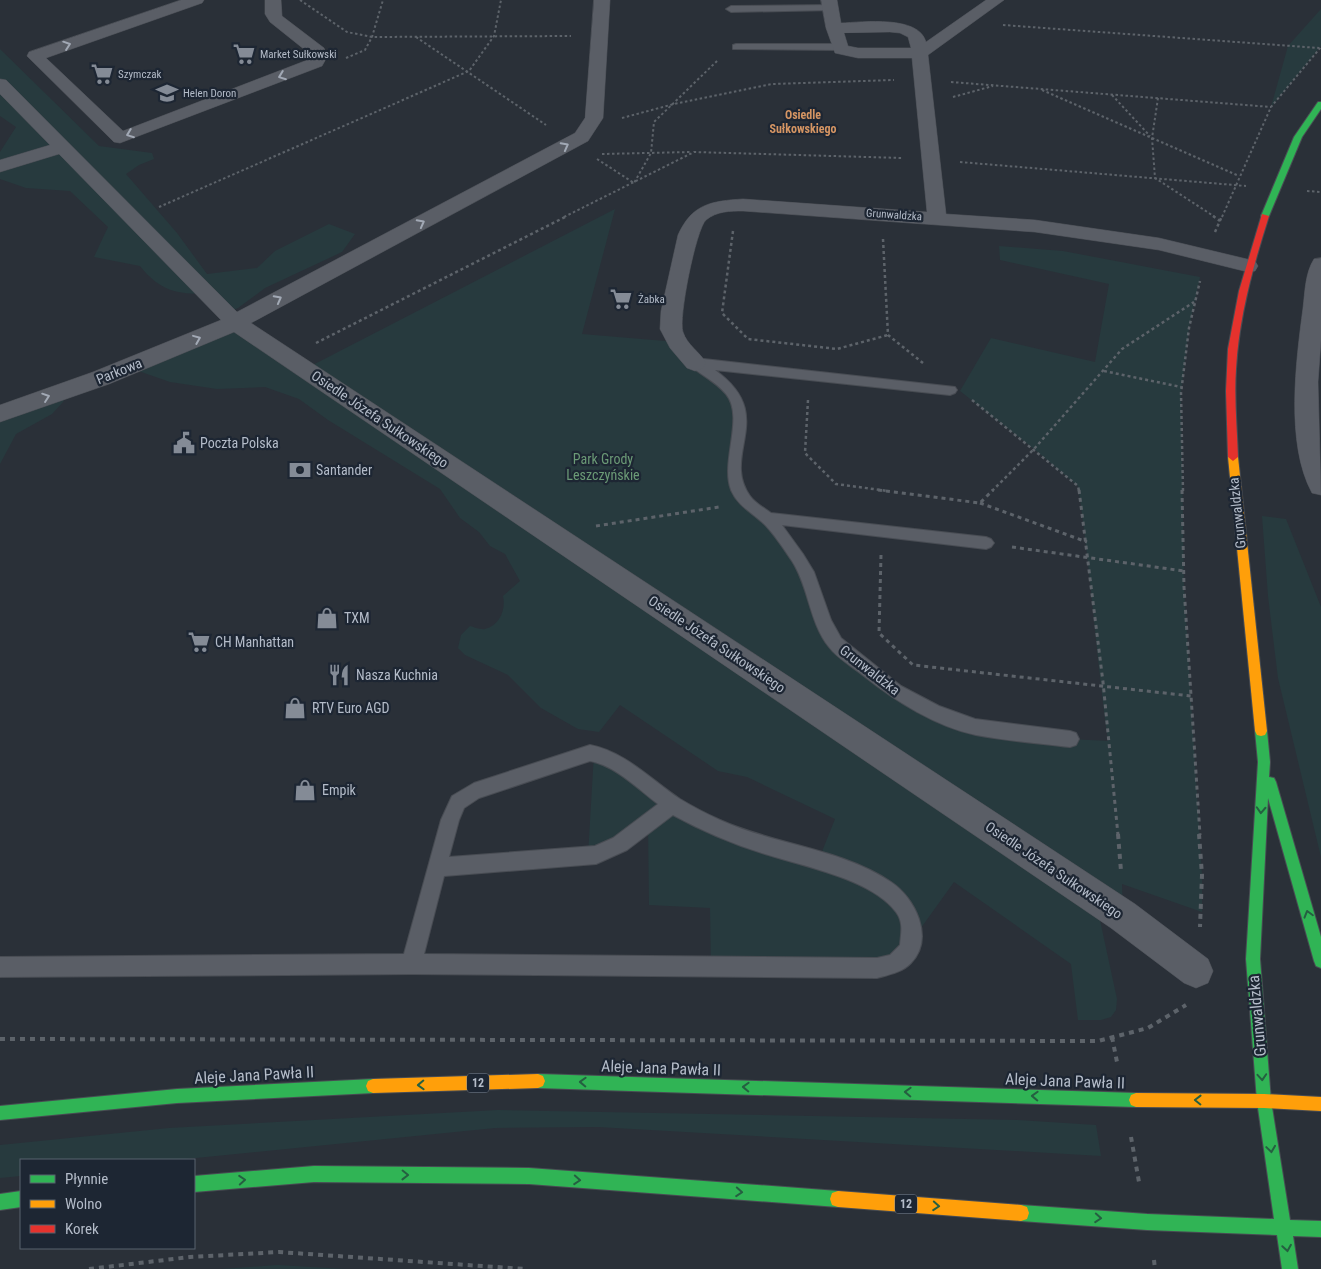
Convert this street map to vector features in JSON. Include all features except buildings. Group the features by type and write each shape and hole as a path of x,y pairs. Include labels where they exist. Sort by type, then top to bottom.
{"main road":[{"name":"Grunwaldzka","path":"1290,1269 1264,1101 1253,959 1264,762 1233,476 1231,371 1235,335 1248,266 1267,209 1298,138 1321,104"},
{"name":"Grunwaldzka","path":"1264,762 1321,961"},
{"name":"Aleje Jana Pawła II","path":"0,1113 177,1096 312,1088 556,1081 1321,1104"},
{"name":"12","path":"195,1184 314,1174 529,1176 1147,1222 1321,1229"},
{"path":"0,1202 20,1199"}],"street":[{"path":"196,0 35,56 120,138 316,62 319,57 318,52 276,19 273,14 273,0"},
{"path":"235,322 582,137 594,118 602,0"},
{"path":"830,4 838,47 851,53 920,52 996,0"},
{"path":"834,28 896,28 909,30 916,35 920,52 937,218"},
{"name":"Osiedle Józefa Sułkowskiego","path":"0,84 235,322 1124,916 1196,971"},
{"path":"0,166 63,147"},
{"name":"Grunwaldzka","path":"695,363 677,342 671,330 672,312 690,226 702,213 719,205 882,214 1036,226 1159,244 1248,266"},
{"path":"1321,264 1306,369 1306,408 1316,471 1321,486"},
{"name":"Parkowa","path":"0,414 101,378 235,322"}],"lane":[{"path":"730,9 830,4"},
{"path":"736,47 838,47"},
{"path":"695,363 950,390"},
{"name":"Grunwaldzka","path":"695,363 727,387 734,396 739,413 734,466 737,486 746,502 768,518 798,558 808,576 823,621 835,643 895,691 933,712 975,727 1070,739"},
{"name":"Grunwaldzka","path":"768,518 986,543"},
{"path":"0,967 411,964 877,968 890,966 901,960 909,951 913,939 913,927 909,914 902,904 871,881 819,859 765,845 692,816 608,758 594,753 582,755 466,795 453,810 411,964"},
{"path":"437,867 596,855 609,851 620,844 673,804"}],"path":[{"path":"300,0 347,32 372,37 599,36"},
{"path":"316,62 323,66 365,50 372,37 383,0"},
{"path":"133,218 469,71 494,36 501,0"},
{"path":"965,22 1319,48"},
{"path":"416,37 469,71 571,143 634,182 652,153 654,122 720,58 736,54 736,47"},
{"path":"588,126 674,104 772,84 922,79 1271,107"},
{"path":"925,105 996,85"},
{"path":"1040,88 1239,176"},
{"path":"1111,94 1152,138"},
{"path":"1158,98 1152,138 1155,178 1220,221"},
{"path":"589,154 694,152"},
{"path":"736,205 722,314 748,339 837,348 888,335"},
{"path":"882,214 888,335 924,363"},
{"path":"980,503 1034,449 1122,349 1195,301"},
{"path":"1103,371 1181,387"},
{"path":"810,375 805,454 836,484 980,503 1087,542"},
{"path":"969,398 1078,486 1089,557 1117,807 1124,916"},
{"path":"551,533 746,502"},
{"path":"882,531 879,633 913,665 1191,696"},
{"path":"986,543 1184,571"},
{"path":"0,1039 1098,1041 1148,1028 1182,1009 1194,998 1196,971"},
{"path":"1112,1037 1155,1269"},
{"path":"89,1269 190,1257 279,1252 525,1269"}],"green space":[{"path":"1321,9 1321,46 1271,107 1288,46"},
{"path":"0,49 99,146 152,153 154,159 139,165 126,174 177,233 207,274 257,268 275,251 329,224 355,234 342,252 265,288 238,308 227,313 207,294 177,292 162,286 140,266 94,257 108,227 70,191 26,188 0,179 0,152 16,127 0,116"},
{"name":"Park Grody Leszczyńskie","path":"615,209 582,334 677,342 727,387 739,413 737,486 798,558 835,643 933,712 1070,739 1108,741 1078,486 960,391 991,338 1095,362 1109,284 1000,260 999,246 1063,251 1200,277 1189,328 1181,393 1184,587 1202,875 1202,912 1122,884 1123,916 1095,897 1117,999 1116,1010 1111,1017 1101,1020 1078,1020 1071,964 954,882 913,939 901,960 711,967 710,908 649,905 648,823 588,856 594,753 673,804 819,859 835,819 747,777 718,771 620,705 599,732 578,729 541,708 508,675 465,655 458,648 461,635 470,626 483,629 495,624 503,611 503,596 520,581 505,554 490,546 479,532 460,518 440,489 328,420 299,399 265,387 217,389 170,382 127,367 235,322 305,369"},
{"path":"68,390 63,402 52,414 16,434 0,464 0,414"},
{"path":"1262,516 1286,519 1321,607 1321,857 1278,678 1268,596"},
{"path":"498,1110 1018,1120 1096,1125 1101,1156 598,1127 495,1128 186,1159 20,1159 20,1176 0,1178 0,1145 169,1128"},
{"path":"277,1265 346,1269 221,1269"}],"traffic: fast":[{"path":"1265,216 1298,137 1321,104"},
{"path":"1261,731 1264,762 1253,959 1264,1101 1290,1269"},
{"path":"1270,782 1321,961"},
{"path":"538,1081 1136,1100"},
{"path":"0,1113 177,1096 373,1086"},
{"path":"195,1184 314,1174 529,1176 838,1199"},
{"path":"0,1202 20,1199"},
{"path":"1021,1213 1147,1222 1321,1229"}],"traffic: slow":[{"path":"1233,457 1261,731"},
{"path":"373,1086 538,1081"},
{"path":"1136,1100 1264,1101 1321,1104"},
{"path":"838,1199 1021,1213"}],"traffic: jam":[{"path":"1233,457 1230,391 1233,349 1243,291 1265,216"}],"place":[{"name":"Market Sułkowski","path":"244,54"},
{"name":"Szymczak","path":"102,74"},
{"name":"Helen Doron","path":"167,93"},
{"name":"Żabka","path":"621,299"},
{"name":"Poczta Polska","path":"184,443"},
{"name":"Santander","path":"300,470"},
{"name":"TXM","path":"327,618"},
{"name":"CH Manhattan","path":"199,642"},
{"name":"Nasza Kuchnia","path":"339,675"},
{"name":"RTV Euro AGD","path":"295,708"},
{"name":"Empik","path":"305,790"}],"district":[{"name":"Osiedle Sułkowskiego","path":"803,122"}]}
